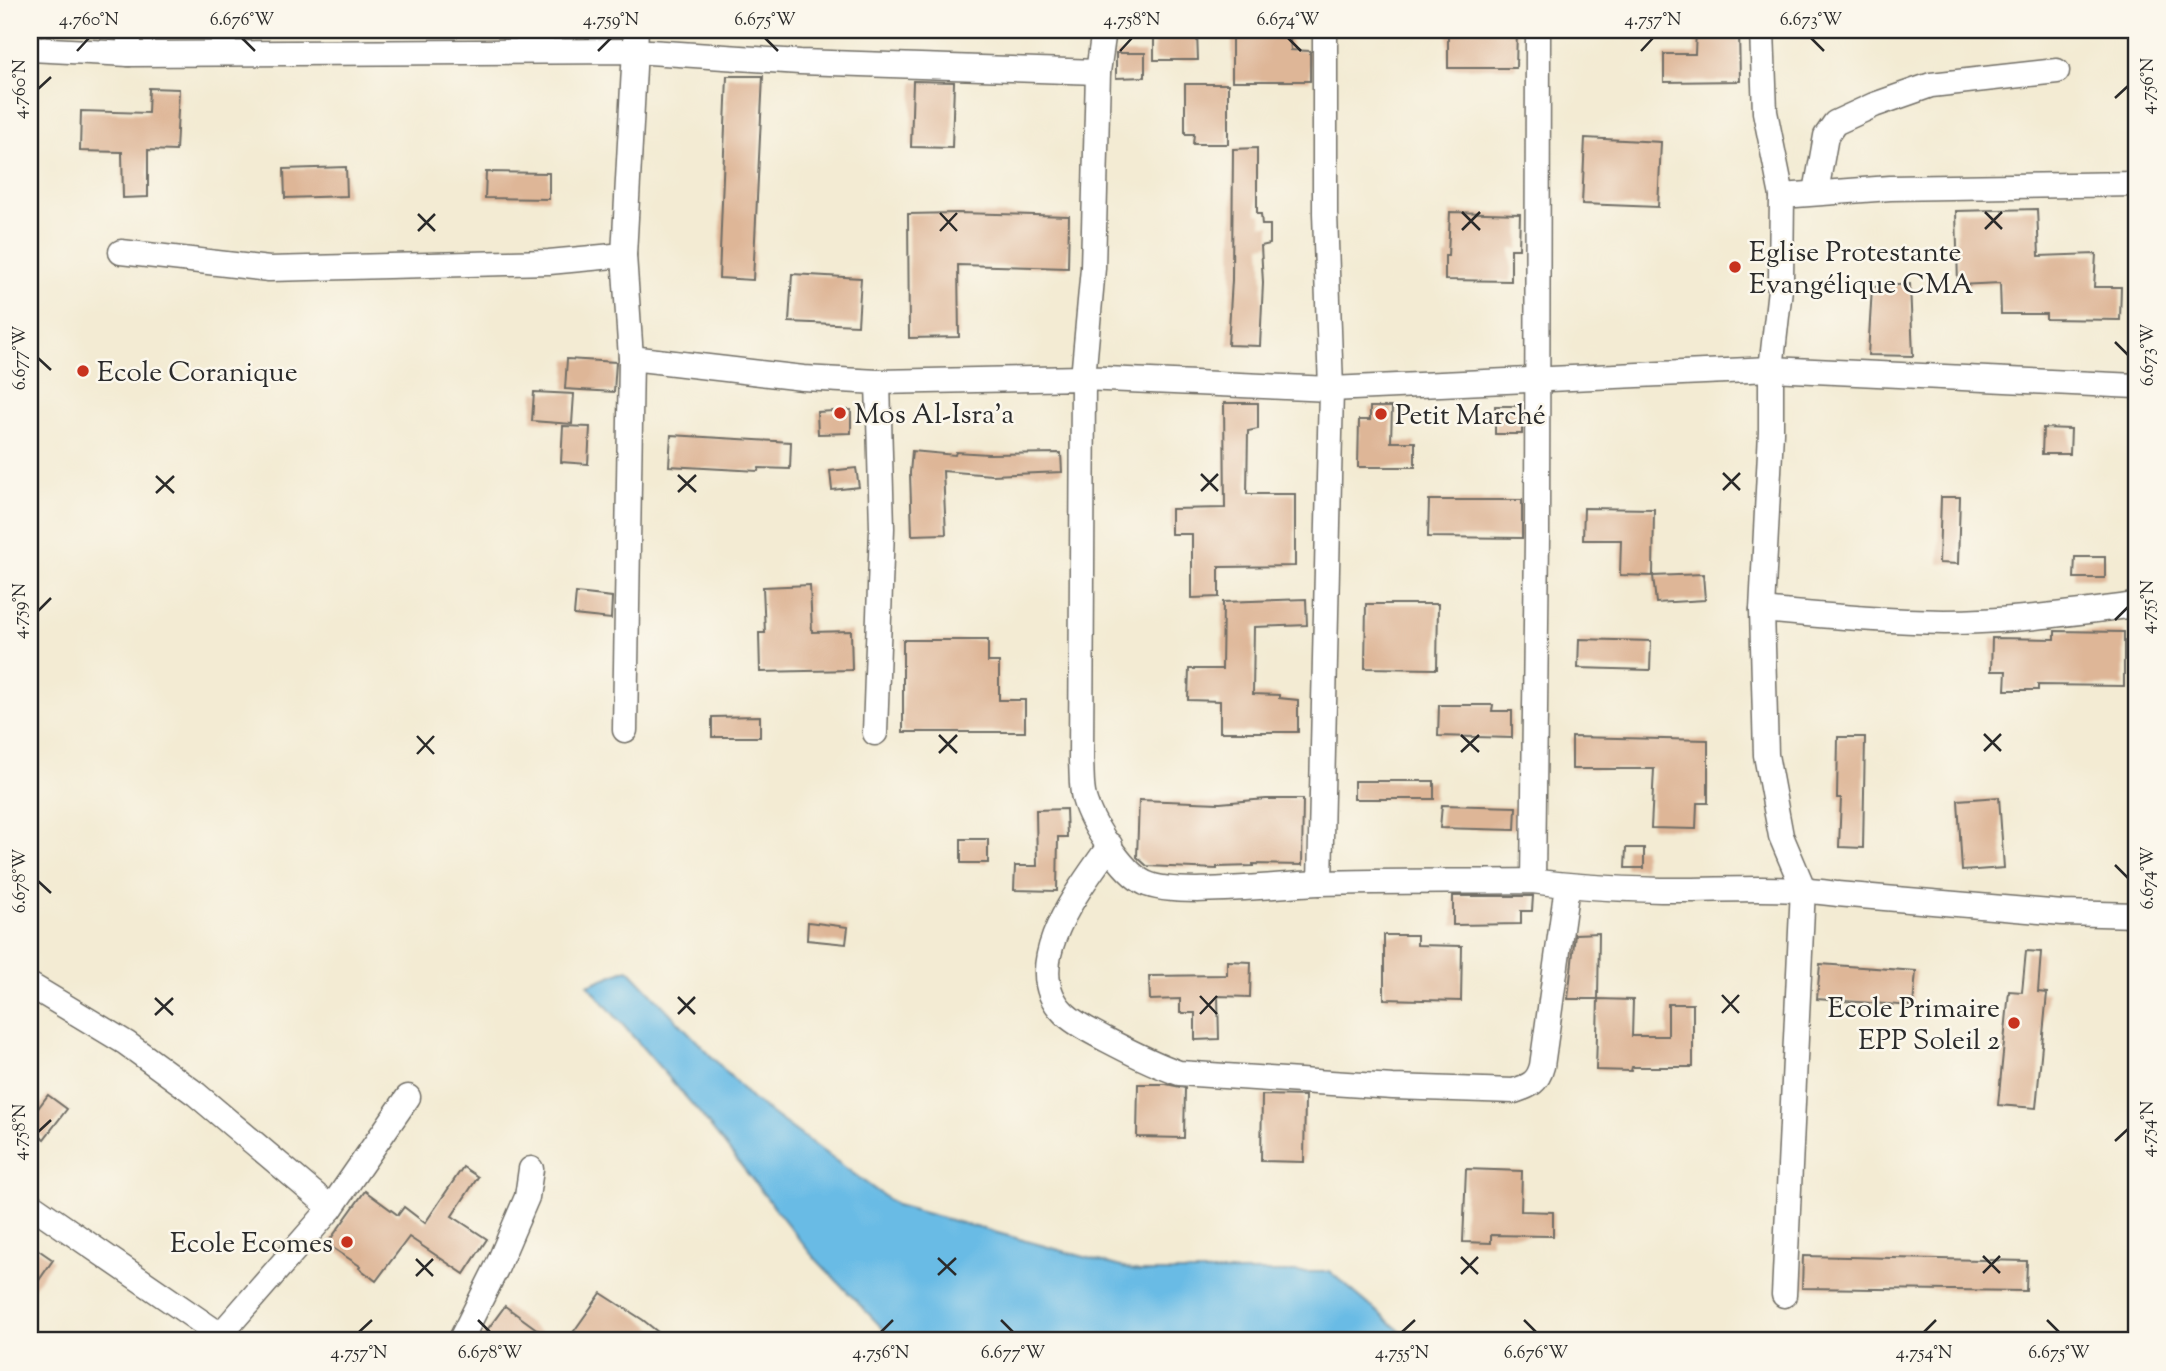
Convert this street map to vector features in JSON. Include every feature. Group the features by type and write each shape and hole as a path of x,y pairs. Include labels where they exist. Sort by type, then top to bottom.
{"street":[{"path":"1104,30 1098,72 1093,268 1083,378 1081,761 1084,796 1094,823 1125,866 1143,883 1161,889 1320,883 1533,881 1567,886 1662,890 1803,888 1837,894 2063,913 2136,915"},
{"path":"1320,883 1331,389 1325,213 1325,30"},
{"path":"1533,881 1538,30"},
{"path":"1762,30 1765,112 1783,196 1781,280 1771,369 1771,432 1762,610 1766,755 1781,836 1803,888 1784,1295"},
{"path":"30,49 129,42 635,41 800,62 1098,72"},
{"path":"625,730 631,358 624,255 635,41"},
{"path":"1816,192 1826,136 1835,122 1931,85 2057,71"},
{"path":"1783,196 1816,192 2136,184"},
{"path":"121,252 269,269 549,262 624,255"},
{"path":"631,358 803,378 878,382 1083,378 1331,389 1771,369 2136,386"},
{"path":"875,733 882,528 878,382"},
{"path":"1762,610 1946,622 2050,617 2136,605"},
{"path":"1110,845 1059,926 1050,950 1046,974 1051,994 1064,1013 1085,1028 1157,1065 1179,1073 1393,1087 1514,1091 1529,1086 1539,1079 1542,1066 1567,886"},
{"path":"30,985 126,1043 195,1094 331,1208"},
{"path":"30,1205 221,1339 331,1208 408,1097"},
{"path":"460,1341 497,1267 527,1197 531,1169"}],"water":[{"path":"628,969 752,1099 896,1205 1139,1272 1330,1272 1412,1341 898,1341 889,1335 811,1254 698,1111 588,985"}],"building":[{"path":"1154,30 1197,32 1198,60 1154,60"},
{"path":"1232,30 1289,30 1291,50 1310,51 1310,81 1232,81"},
{"path":"1448,30 1517,30 1516,68 1448,68"},
{"path":"1696,30 1739,30 1740,81 1664,82 1664,54 1695,54"},
{"path":"1116,53 1145,53 1145,77 1116,78"},
{"path":"727,76 763,76 753,280 719,278"},
{"path":"913,81 954,82 952,148 911,147"},
{"path":"1185,84 1228,84 1228,144 1193,144 1194,134 1185,134"},
{"path":"149,88 179,89 176,151 148,150 148,197 123,198 122,152 80,151 81,111 148,113"},
{"path":"1585,138 1661,142 1658,207 1582,204"},
{"path":"1257,148 1257,214 1261,214 1262,225 1270,225 1270,244 1261,246 1263,283 1260,346 1228,345 1232,280 1233,149"},
{"path":"346,167 347,196 285,198 284,169"},
{"path":"486,172 549,173 549,199 485,198"},
{"path":"2037,209 2039,256 2096,254 2094,287 2121,287 2120,320 2046,319 2046,314 2001,314 2000,283 1958,285 1956,211"},
{"path":"1450,212 1520,214 1519,249 1511,249 1511,281 1445,280"},
{"path":"908,214 1069,216 1068,268 958,265 959,337 909,338"},
{"path":"792,274 861,278 858,325 789,322"},
{"path":"1910,284 1913,356 1868,355 1872,287"},
{"path":"567,359 616,362 614,392 565,389"},
{"path":"534,392 574,394 572,424 532,421"},
{"path":"1224,403 1258,403 1258,429 1248,431 1247,494 1295,494 1295,566 1219,567 1219,597 1192,598 1192,534 1171,534 1171,509 1225,508"},
{"path":"1495,406 1522,406 1522,434 1495,434"},
{"path":"1370,407 1392,407 1391,442 1415,442 1415,467 1358,467 1359,420 1370,420"},
{"path":"851,410 851,433 818,434 817,412"},
{"path":"563,426 590,427 588,464 561,462"},
{"path":"2043,428 2071,429 2070,454 2042,454"},
{"path":"671,435 791,442 790,469 759,468 758,471 669,466"},
{"path":"912,451 955,455 956,452 1061,453 1062,472 992,475 943,471 946,534 912,535"},
{"path":"856,468 859,487 832,490 830,471"},
{"path":"1941,497 1960,497 1958,564 1939,563"},
{"path":"1429,500 1522,500 1522,538 1428,537"},
{"path":"1584,508 1654,509 1653,576 1620,575 1621,540 1583,540"},
{"path":"2075,557 2105,557 2105,578 2074,578"},
{"path":"1703,574 1705,600 1656,603 1653,576"},
{"path":"810,585 812,632 851,631 852,670 760,672 759,633 765,633 763,587"},
{"path":"576,593 612,597 611,619 574,615"},
{"path":"1306,599 1307,625 1254,627 1253,694 1279,695 1279,698 1298,700 1298,732 1220,732 1220,701 1188,700 1189,669 1222,669 1223,602"},
{"path":"1366,604 1438,604 1437,669 1365,668"},
{"path":"2055,631 2124,632 2124,686 2038,685 2038,690 2005,690 2006,671 1991,671 1992,638 2055,639"},
{"path":"1579,639 1651,641 1650,670 1578,668"},
{"path":"903,640 988,640 988,662 999,662 999,700 1025,700 1025,732 903,732"},
{"path":"1439,705 1493,705 1492,711 1512,711 1512,738 1438,736"},
{"path":"760,716 760,737 712,737 712,717"},
{"path":"1572,737 1708,740 1708,803 1697,803 1696,829 1651,828 1654,769 1572,769"},
{"path":"1838,737 1865,737 1863,848 1839,847 1841,798 1837,798"},
{"path":"1354,781 1434,781 1434,799 1354,799"},
{"path":"1999,797 2004,868 1962,871 1958,800"},
{"path":"1303,799 1302,865 1253,864 1217,869 1147,866 1137,857 1139,800 1220,803"},
{"path":"1442,805 1516,807 1515,830 1440,828"},
{"path":"1066,809 1067,837 1058,837 1057,891 1014,890 1015,866 1037,866 1036,810"},
{"path":"961,839 988,839 988,863 961,863"},
{"path":"1626,848 1644,848 1644,868 1625,868"},
{"path":"1453,896 1533,896 1532,911 1521,911 1521,924 1453,925"},
{"path":"808,922 848,927 846,944 807,940"},
{"path":"1599,933 1598,999 1568,999 1575,934"},
{"path":"1384,935 1417,935 1417,945 1462,946 1461,1001 1384,999"},
{"path":"2026,951 2041,952 2038,992 2047,993 2036,1108 1998,1105 2009,991 2022,992"},
{"path":"1227,961 1251,962 1250,997 1218,996 1219,1039 1195,1040 1195,1013 1180,1013 1180,999 1150,1000 1149,976 1227,975"},
{"path":"1820,964 1916,971 1913,1006 1817,999"},
{"path":"1598,999 1633,1000 1632,1036 1668,1036 1668,1004 1693,1004 1693,1067 1596,1070"},
{"path":"1138,1084 1166,1084 1185,1088 1184,1138 1137,1137"},
{"path":"48,1095 67,1109 44,1139 30,1128 30,1119"},
{"path":"1262,1095 1305,1096 1304,1162 1261,1161"},
{"path":"463,1167 478,1177 452,1216 487,1239 464,1274 409,1237 376,1281 359,1268 360,1266 327,1244 365,1191 398,1215 404,1207 425,1223"},
{"path":"1466,1169 1522,1171 1521,1211 1553,1212 1553,1236 1491,1235 1491,1243 1463,1242"},
{"path":"37,1249 53,1260 30,1293 30,1259"},
{"path":"1803,1256 2027,1261 2026,1291 1802,1288"},
{"path":"601,1293 643,1320 669,1341 567,1341"},
{"path":"505,1306 553,1341 479,1341"}],"place":[{"name":"Eglise Protestante Evangélique CMA","path":"1735,267"},
{"name":"Ecole Coranique","path":"83,371"},
{"name":"Mos Al-Isra'a","path":"840,413"},
{"name":"Petit Marché","path":"1381,414"},
{"name":"Ecole Primaire EPP Soleil 2","path":"2014,1023"},
{"name":"Ecole Ecomes","path":"347,1242"}]}
